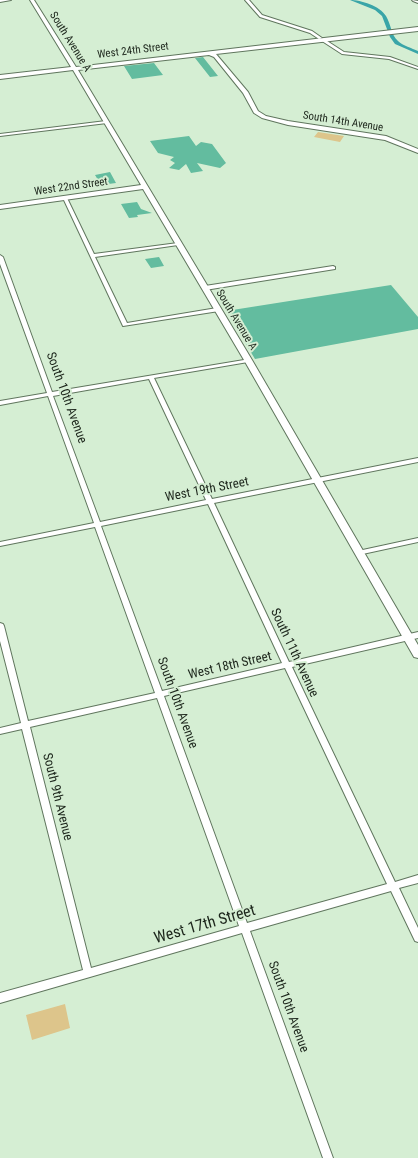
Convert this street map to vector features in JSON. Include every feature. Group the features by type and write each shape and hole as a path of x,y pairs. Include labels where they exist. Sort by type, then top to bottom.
{"main road":[{"name":"South Avenue A","path":"32,0 248,360 358,553 418,654"},
{"name":"West 24th Street","path":"0,77 418,28"},
{"name":"South 14th Avenue","path":"208,52 216,56 242,88 252,106 264,117 288,123 386,138 418,151"},
{"name":"West 22nd Street","path":"0,207 144,187"}],"street":[{"path":"0,1 9,0"},
{"path":"247,0 261,16 311,32 343,53 390,58 418,68"},
{"path":"414,0 418,2"},
{"path":"0,136 106,122"},
{"path":"65,198 125,325 217,310"},
{"path":"93,256 178,244"},
{"name":"South 10th Avenue","path":"0,257 246,929 328,1158"},
{"path":"204,288 333,268"},
{"path":"0,403 248,360"},
{"name":"South 11th Avenue","path":"152,377 286,665 418,938"},
{"name":"West 19th Street","path":"0,544 418,460"},
{"path":"358,553 418,540"},
{"name":"South 9th Avenue","path":"0,626 88,973"},
{"name":"West 18th Street","path":"0,731 160,693 418,635"},
{"name":"West 17th Street","path":"0,998 418,880"}],"shaded area":[{"path":"318,132 344,136 340,142 314,137"},
{"path":"65,1004 70,1028 32,1040 26,1015"}],"building":[{"path":"203,57 218,76 210,77 195,58"},
{"path":"154,63 163,75 132,79 124,66"},
{"path":"189,136 196,146 201,142 212,144 226,163 220,168 197,163 203,171 191,173 186,164 179,170 169,168 175,163 170,160 174,157 158,153 150,141"},
{"path":"110,172 116,183 101,185 95,175"},
{"path":"137,202 141,209 152,213 137,215 138,217 129,218 121,204"},
{"path":"159,257 164,266 151,268 145,259"},
{"path":"391,285 418,317 418,329 255,359 226,311"}],"waterway":[{"path":"352,0 377,9 384,16 392,37 397,43 418,53"}]}
